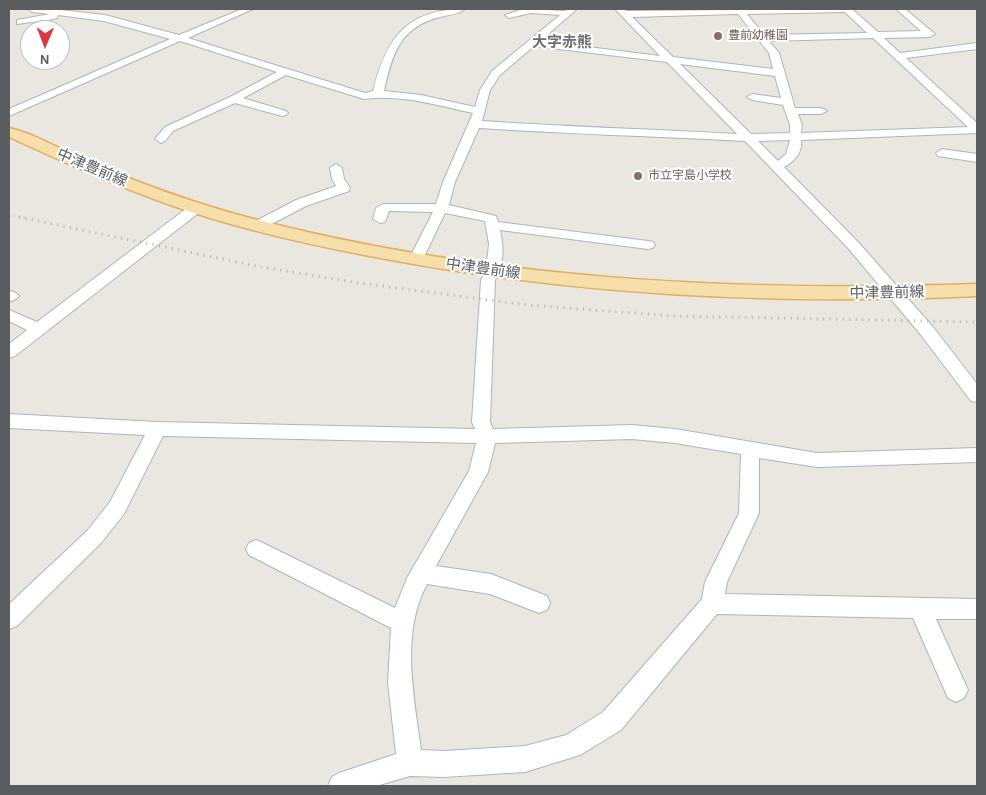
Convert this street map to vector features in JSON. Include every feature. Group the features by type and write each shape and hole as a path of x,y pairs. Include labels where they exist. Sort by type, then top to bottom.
{"main road":[{"name":"中津豊前線","path":"9,132 104,175 196,208 258,226 416,259 577,282 647,288 803,294 896,294 977,290"}],"street":[{"path":"32,9 92,16 179,38 364,96 378,92 402,94 476,118 557,130 606,130 747,138 977,130"},
{"path":"9,113 249,9"},
{"path":"378,92 383,68 397,37 425,19 461,9"},
{"path":"621,12 847,9 900,56 977,130"},
{"path":"762,38 930,34 900,9"},
{"path":"509,14 525,10 538,12 545,10 570,11"},
{"path":"416,259 441,208 449,182 476,118 485,90 496,73 570,11"},
{"path":"740,11 774,53 796,124 794,137 796,144 792,155 788,160 777,166"},
{"path":"621,12 777,166 853,245 896,294 977,396"},
{"path":"38,20 67,13"},
{"path":"70,22 92,16"},
{"path":"748,20 858,18"},
{"path":"901,24 918,24"},
{"path":"866,25 883,25"},
{"path":"532,43 779,73"},
{"path":"900,56 977,46"},
{"path":"602,64 607,53"},
{"path":"161,139 169,130 234,99 286,71"},
{"path":"752,97 821,111"},
{"path":"234,99 282,113"},
{"path":"942,153 977,158"},
{"path":"258,226 301,203 344,188 338,178 336,168"},
{"path":"380,219 383,208 388,207 441,208 478,214 490,219 496,244 492,271 488,280 482,356 481,422 487,436 478,472 415,585 403,616 400,683 410,762"},
{"path":"9,352 196,208"},
{"path":"491,226 648,245"},
{"path":"9,315 38,329"},
{"path":"9,422 157,429 487,436 632,432 675,436 817,460 977,455"},
{"path":"9,619 94,537 112,516 157,429"},
{"path":"341,786 410,762 444,764 525,759 571,746 612,721 712,604 716,582 749,513 750,449"},
{"path":"256,549 403,622"},
{"path":"422,574 491,584 539,603"},
{"path":"712,604 977,609"},
{"path":"920,608 956,690"}],"railway":[{"path":"9,215 25,218"},
{"path":"19,217 261,267 359,283 527,305 674,316 977,322"}],"place":[{"name":"豊前幼稚園","path":"718,36"},
{"name":"市立宇島小学校","path":"638,176"}],"district":[{"name":"大字赤熊","path":"562,43"}]}
